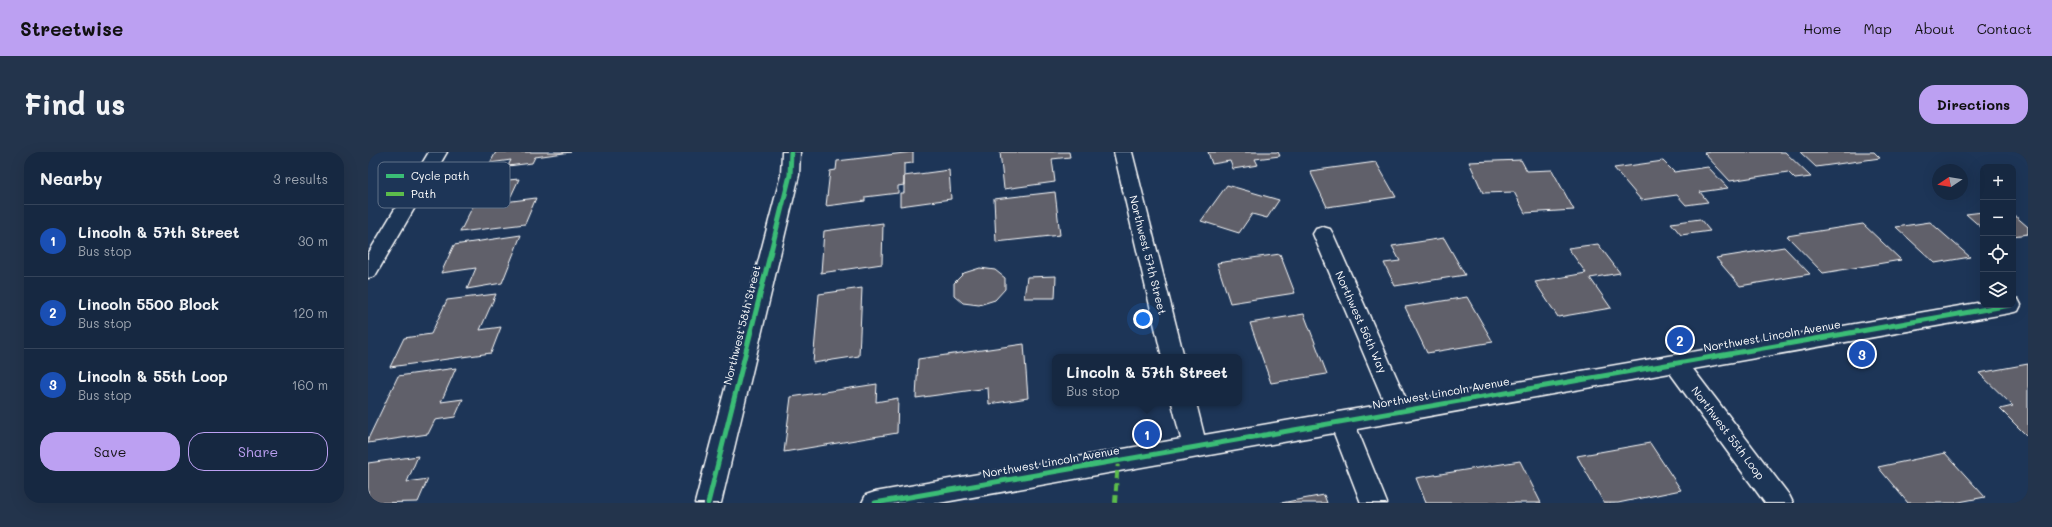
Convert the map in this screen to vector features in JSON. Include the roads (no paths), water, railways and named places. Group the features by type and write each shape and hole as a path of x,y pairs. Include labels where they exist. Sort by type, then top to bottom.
{"street":[{"path":"432,162 438,152"},
{"name":"Northwest 58th Street","path":"708,503 790,175 791,152"},
{"name":"Northwest 57th Street","path":"1124,152 1172,354"},
{"path":"368,271 405,208"},
{"name":"Northwest 56th Way","path":"1323,234 1400,411"},
{"name":"Northwest Lincoln Avenue","path":"2016,304 2028,302"},
{"name":"Northwest Lincoln Avenue","path":"875,503 1195,446 1995,308"},
{"name":"Northwest 55th Loop","path":"1675,363 1780,503"},
{"path":"1185,406 1195,446"},
{"path":"1342,421 1374,503"}],"place":[{"name":"Lincoln 5500 Block","path":"1680,340"},
{"name":"Lincoln & 55th Loop","path":"1862,354"},
{"name":"Lincoln & 57th Street","path":"1147,434"}]}
